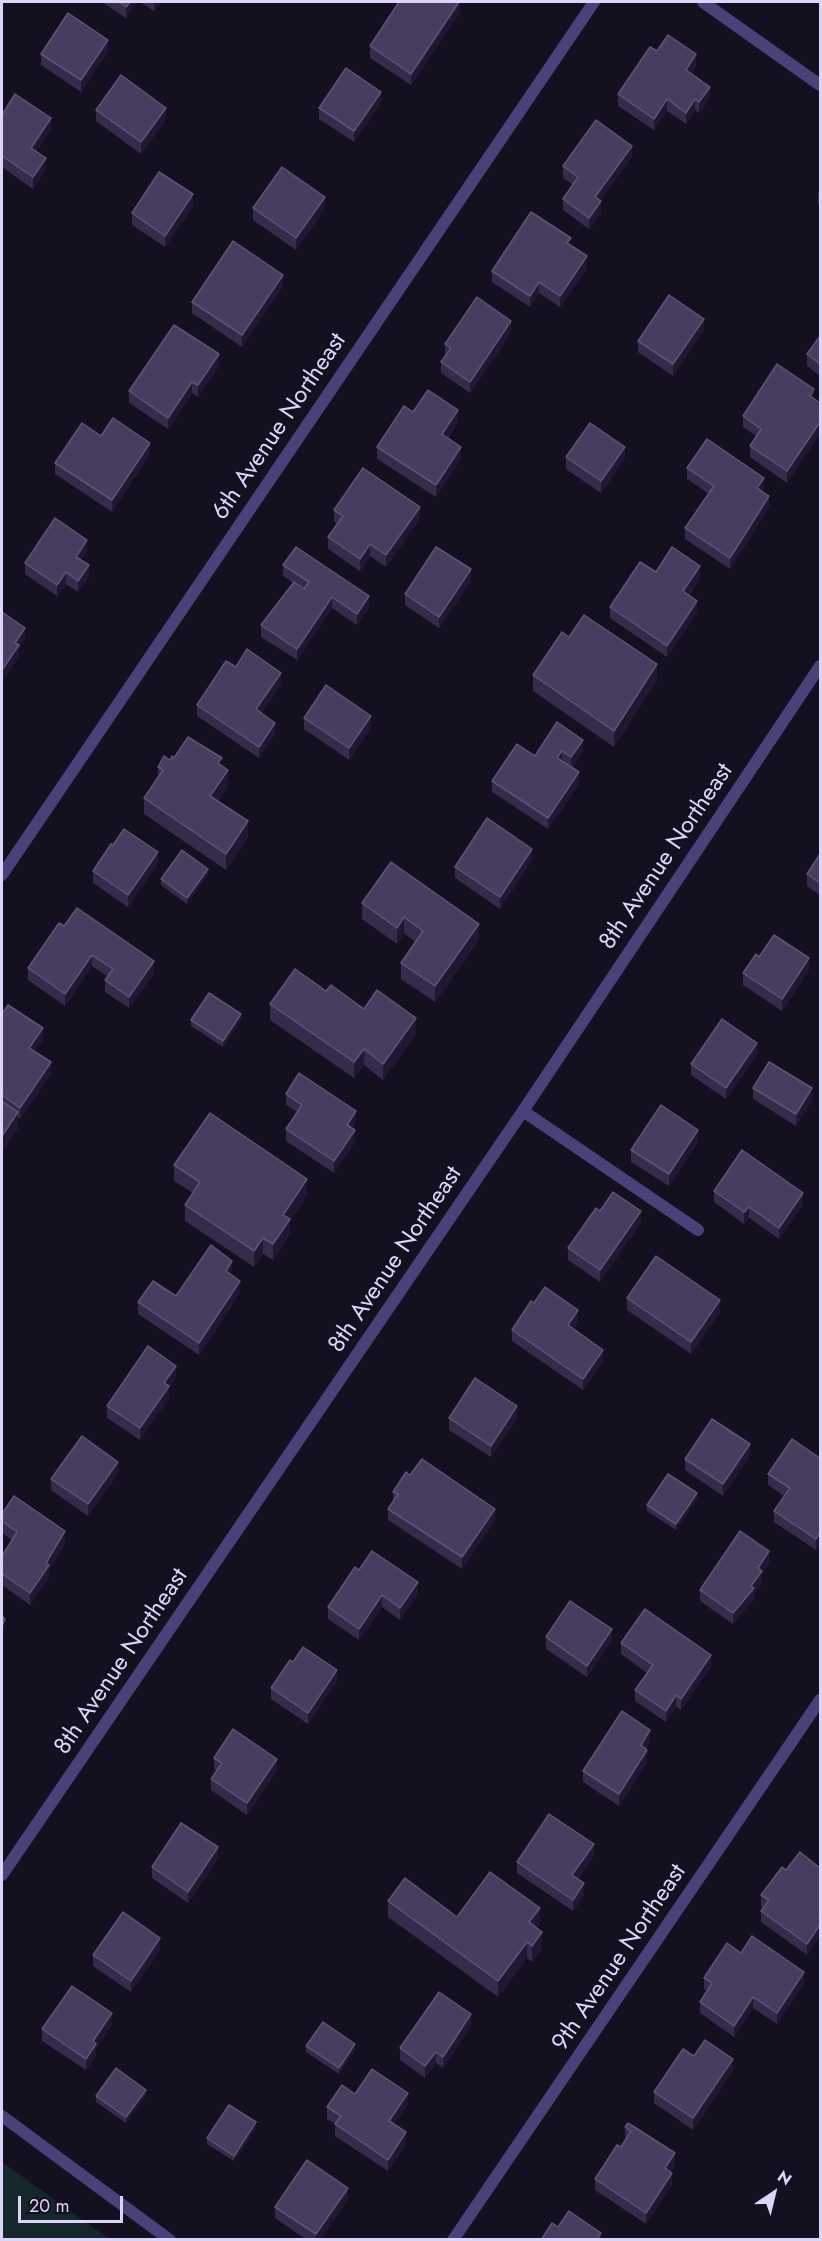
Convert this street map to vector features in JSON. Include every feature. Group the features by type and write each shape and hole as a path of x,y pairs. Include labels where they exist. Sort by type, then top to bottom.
{"street":[{"name":"6th Avenue Northeast","path":"2,875 594,2"},
{"path":"704,2 820,85"},
{"name":"8th Avenue Northeast","path":"2,1875 523,1111 820,666"},
{"path":"523,1111 698,1230"},
{"name":"9th Avenue Northeast","path":"453,2240 820,1700"},
{"path":"2,2116 170,2240"}],"green space":[{"path":"2,2162 109,2239 2,2239"}],"building":[{"path":"119,2 130,2 126,7"},
{"path":"399,2 459,2 411,74 370,46"},
{"path":"68,13 108,40 81,80 41,54"},
{"path":"668,35 696,54 686,70 710,87 699,102 695,99 686,113 667,99 654,119 618,94 650,47 657,51"},
{"path":"346,68 381,92 354,131 319,108"},
{"path":"121,75 166,108 141,142 96,110"},
{"path":"15,94 51,118 31,148 46,158 33,177 2,156 2,115"},
{"path":"596,120 632,146 595,197 601,201 589,218 563,199 578,177 563,166"},
{"path":"282,167 325,197 296,238 253,208"},
{"path":"159,172 193,194 165,236 132,213"},
{"path":"531,212 571,238 567,243 587,256 560,296 539,282 530,296 492,271"},
{"path":"233,241 283,275 242,335 192,302"},
{"path":"669,295 704,319 673,364 638,341"},
{"path":"477,297 511,321 470,382 441,362 451,348 445,344"},
{"path":"174,325 219,354 198,385 192,382 168,418 129,391"},
{"path":"820,336 820,364 807,354"},
{"path":"777,364 814,389 810,396 820,403 820,422 787,471 750,446 761,429 743,416"},
{"path":"428,390 458,410 442,434 461,447 436,485 377,447 404,406 413,412"},
{"path":"113,418 150,443 112,500 55,463 82,423 101,436"},
{"path":"590,423 625,447 601,481 566,457"},
{"path":"707,439 764,478 757,488 769,496 730,558 685,528 714,486 687,468"},
{"path":"363,468 420,507 386,555 370,544 360,559 328,537 343,516 334,510"},
{"path":"55,518 87,540 76,557 89,565 78,581 66,572 57,585 25,563"},
{"path":"296,547 369,596 357,614 332,597 297,649 261,625 294,582 304,589 309,582 283,565"},
{"path":"436,547 471,569 439,617 405,594"},
{"path":"672,547 700,566 683,591 697,601 667,646 610,607 640,562 656,572"},
{"path":"2,612 25,628 15,643 19,645 2,670"},
{"path":"584,615 657,664 614,731 533,675 562,632 569,637"},
{"path":"247,649 281,673 256,709 275,723 259,747 197,705 226,661 236,667"},
{"path":"326,685 371,716 349,748 304,718"},
{"path":"557,722 583,740 571,757 562,751 557,758 579,772 548,818 492,781 517,744 535,756"},
{"path":"188,737 222,758 218,763 228,770 210,796 248,821 226,854 144,798 163,770 158,767 164,756 170,760 172,756 174,758"},
{"path":"487,818 532,849 500,897 455,867"},
{"path":"124,829 158,852 128,895 93,871"},
{"path":"182,850 208,869 187,898 161,879"},
{"path":"820,854 820,883 807,874"},
{"path":"391,862 479,924 435,986 401,963 423,931 404,917 397,928 362,903"},
{"path":"77,908 154,961 129,997 105,980 113,969 92,955 65,994 28,968 59,923 64,926"},
{"path":"774,935 809,958 782,999 743,973 756,954 759,957"},
{"path":"295,969 326,991 331,985 364,1009 377,990 416,1018 383,1064 364,1049 354,1062 270,1004"},
{"path":"209,993 241,1014 223,1041 191,1020"},
{"path":"8,1005 43,1028 29,1048 51,1062 20,1108 2,1095 2,1014"},
{"path":"722,1019 757,1043 726,1088 691,1064"},
{"path":"769,1062 812,1088 796,1114 753,1088"},
{"path":"299,1073 356,1111 347,1125 355,1130 334,1161 286,1129 302,1105 286,1094"},
{"path":"2,1101 18,1112 2,1136"},
{"path":"661,1105 698,1130 669,1174 631,1150"},
{"path":"210,1113 307,1179 283,1215 290,1219 273,1244 263,1238 254,1251 185,1205 200,1182 174,1165"},
{"path":"742,1150 803,1193 779,1228 749,1207 744,1212 714,1191"},
{"path":"613,1192 641,1211 600,1270 568,1248 596,1208 600,1211"},
{"path":"211,1245 232,1261 226,1271 240,1281 199,1343 138,1302 153,1281 176,1296"},
{"path":"656,1256 720,1300 691,1342 627,1298"},
{"path":"545,1287 578,1310 568,1325 603,1350 583,1379 512,1330 531,1301 534,1303"},
{"path":"148,1346 176,1366 164,1383 169,1386 140,1428 107,1406"},
{"path":"475,1378 517,1406 491,1446 449,1418"},
{"path":"712,1419 750,1444 723,1484 685,1459"},
{"path":"82,1436 118,1462 88,1504 51,1479"},
{"path":"792,1439 820,1458 820,1533 816,1539 774,1511 790,1488 768,1474"},
{"path":"422,1459 495,1509 462,1557 388,1509 398,1494 393,1492 406,1472 410,1475"},
{"path":"668,1474 697,1493 676,1524 647,1505"},
{"path":"14,1496 65,1531 46,1563 49,1565 30,1593 2,1574 2,1556 17,1532 2,1521 2,1514"},
{"path":"740,1531 769,1551 758,1568 762,1571 751,1586 754,1588 733,1613 700,1590"},
{"path":"372,1551 418,1582 400,1608 382,1595 359,1629 328,1607 355,1567 359,1570"},
{"path":"570,1601 612,1629 587,1666 546,1637"},
{"path":"645,1609 711,1655 681,1699 676,1695 666,1711 635,1690 653,1665 621,1643"},
{"path":"303,1647 337,1670 308,1713 271,1688 290,1660 293,1662"},
{"path":"622,1711 650,1730 641,1745 647,1750 619,1794 583,1771"},
{"path":"233,1729 277,1759 247,1803 211,1779 222,1763 214,1758"},
{"path":"549,1814 594,1844 572,1875 584,1883 573,1900 517,1862"},
{"path":"181,1823 218,1847 188,1892 152,1867"},
{"path":"800,1852 820,1868 820,1925 807,1944 761,1911 769,1900 761,1895 782,1867 786,1870"},
{"path":"490,1872 540,1908 529,1922 542,1932 532,1946 527,1942 498,1981 388,1901 405,1878 457,1917"},
{"path":"123,1912 160,1938 131,1981 93,1955"},
{"path":"752,1936 804,1972 777,2013 753,1997 734,2026 700,2002 712,1983 704,1978 727,1943 741,1953"},
{"path":"72,1986 112,2013 93,2041 96,2044 86,2059 42,2029"},
{"path":"439,1992 471,2014 443,2057 436,2052 425,2066 400,2048"},
{"path":"323,2022 355,2044 339,2068 306,2046"},
{"path":"705,2040 733,2059 693,2118 654,2092 683,2049 694,2056"},
{"path":"116,2068 146,2090 126,2117 96,2096"},
{"path":"372,2069 408,2093 389,2121 406,2132 388,2160 335,2124 341,2116 327,2107 342,2085 355,2094"},
{"path":"229,2105 256,2122 234,2156 207,2138"},
{"path":"628,2123 675,2153 665,2168 672,2173 646,2213 595,2179 617,2145 621,2147 631,2131 625,2127"},
{"path":"307,2160 348,2188 316,2234 275,2207"},
{"path":"569,2211 601,2233 597,2240 541,2240 552,2223 558,2227"}]}
